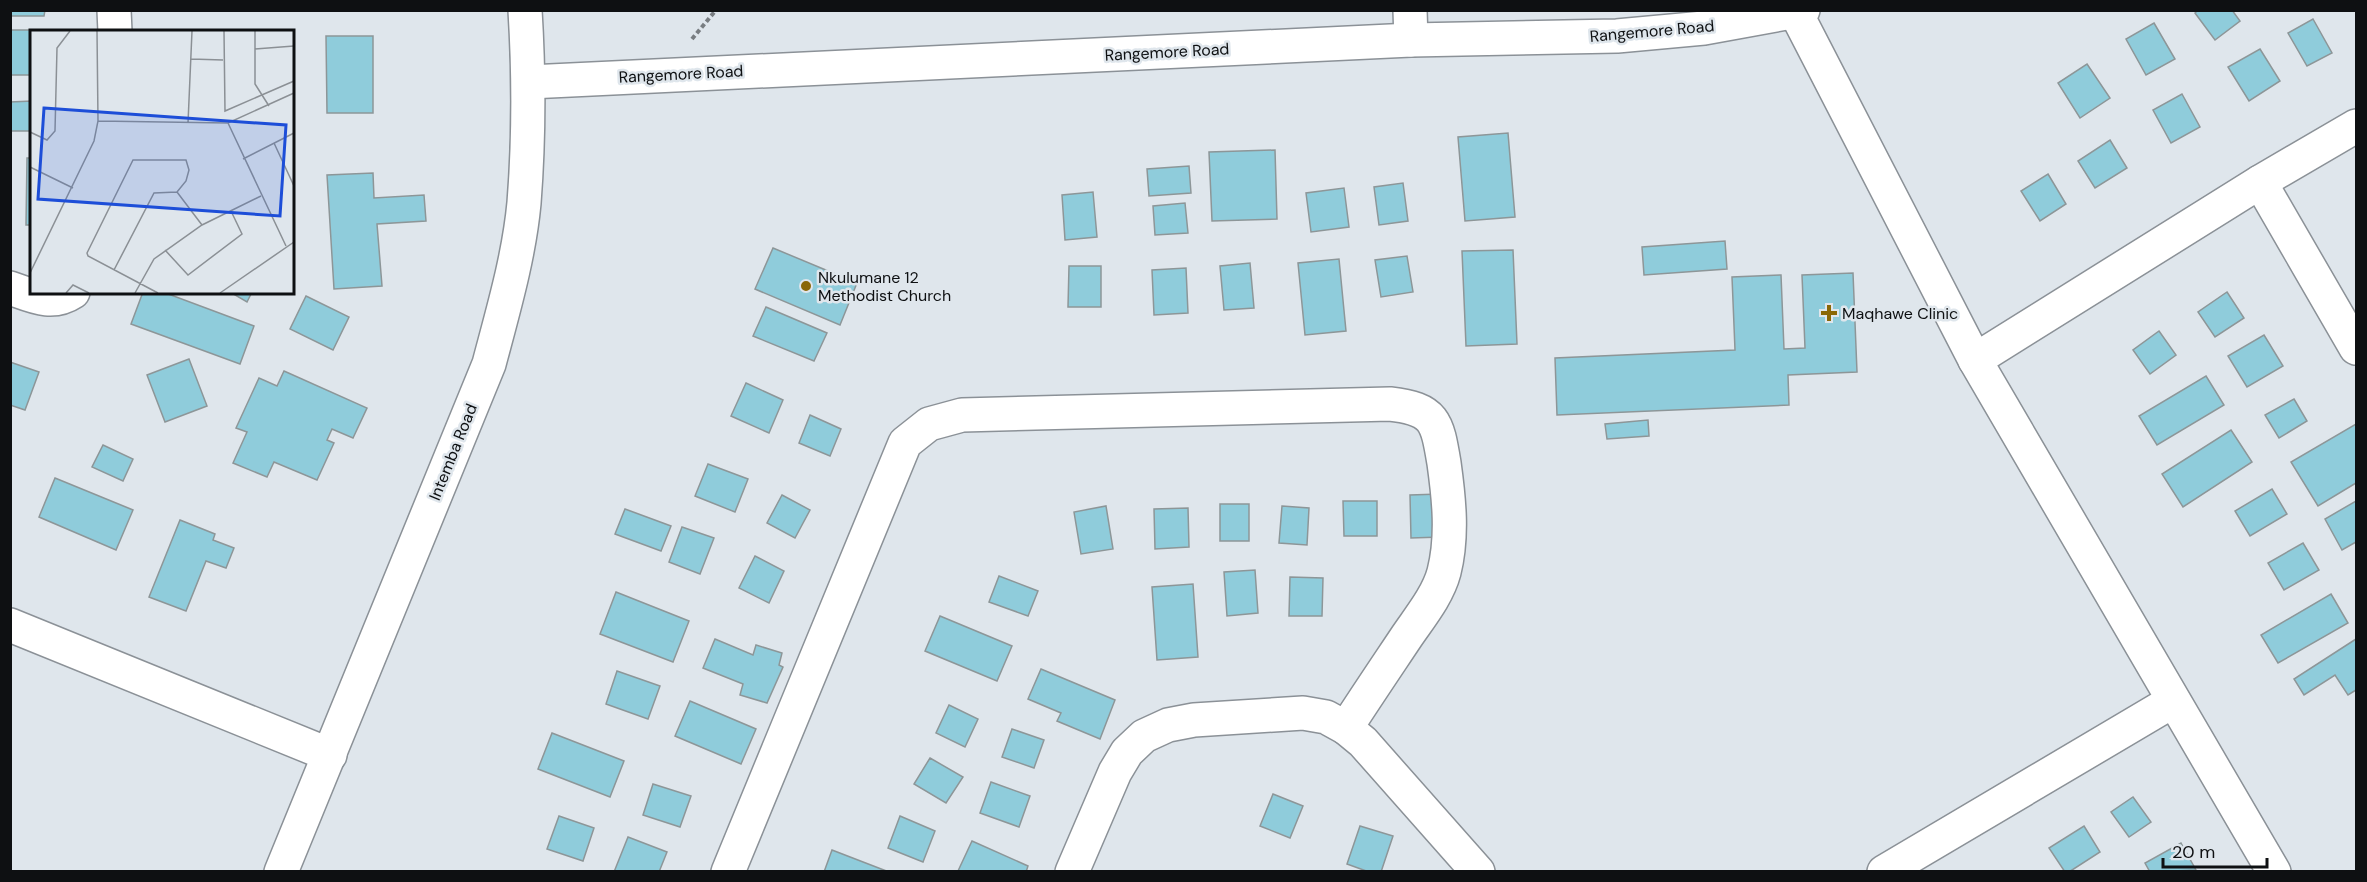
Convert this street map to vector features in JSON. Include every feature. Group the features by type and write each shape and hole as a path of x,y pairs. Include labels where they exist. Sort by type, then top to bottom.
{"street":[{"path":"114,10 115,30"},
{"name":"Intemba Road","path":"281,872 489,364 510,285 524,204 529,81 525,10"},
{"path":"1799,12 1975,360 2274,872"},
{"name":"Rangemore Road","path":"529,81 1410,26 1617,36 1708,19 1799,12"},
{"path":"1975,360 2260,182 2356,126"},
{"path":"2260,182 2356,348"},
{"path":"10,288 47,301 70,294"},
{"path":"728,872 904,443 929,424 962,415 1390,404 1412,406 1431,417 1438,431 1450,502 1449,537 1444,574 1426,608 1346,728"},
{"path":"10,625 330,755"},
{"path":"1888,871 2173,701"},
{"path":"1072,872 1115,772 1127,752 1144,736 1168,725 1194,720 1303,713 1326,717 1346,728 1363,742 1478,872"}],"building":[{"path":"10,10 45,10 44,16 10,16"},
{"path":"2198,10 2232,10 2240,21 2215,40 2195,13"},
{"path":"2313,19 2332,53 2307,66 2288,33"},
{"path":"2154,23 2175,59 2146,75 2126,39"},
{"path":"10,30 30,30 30,75 10,75"},
{"path":"326,36 373,36 373,113 327,113"},
{"path":"2260,49 2280,81 2249,101 2228,67"},
{"path":"2087,64 2110,98 2080,118 2058,83"},
{"path":"2182,94 2200,127 2171,143 2153,110"},
{"path":"30,101 30,131 10,131 10,102"},
{"path":"1508,133 1515,217 1465,221 1458,137"},
{"path":"2110,140 2127,168 2095,188 2078,161"},
{"path":"1275,150 1277,219 1212,221 1209,152"},
{"path":"27,158 30,158 30,225 26,225"},
{"path":"1189,166 1191,193 1149,196 1147,169"},
{"path":"373,173 374,198 424,195 426,221 377,224 382,286 334,289 327,175"},
{"path":"2048,174 2066,204 2040,221 2021,191"},
{"path":"1403,183 1408,221 1379,225 1374,187"},
{"path":"1344,188 1349,227 1311,232 1306,193"},
{"path":"1093,192 1097,237 1065,240 1062,195"},
{"path":"1185,203 1188,233 1155,235 1153,206"},
{"path":"1725,241 1727,269 1644,275 1642,247"},
{"name":"Nkulumane 12 Methodist Church","path":"773,248 857,283 840,325 755,289"},
{"path":"1513,250 1517,344 1466,346 1462,251"},
{"path":"1407,256 1413,292 1381,297 1375,260"},
{"path":"1339,259 1346,331 1305,335 1298,263"},
{"path":"1250,263 1254,308 1224,310 1220,266"},
{"path":"1069,266 1101,266 1101,307 1068,307"},
{"path":"1186,268 1188,313 1154,315 1152,270"},
{"name":"Maqhawe Clinic","path":"1853,273 1857,372 1788,375 1789,405 1557,415 1555,358 1735,350 1732,277 1781,275 1784,349 1805,348 1802,275"},
{"path":"2227,292 2244,318 2215,337 2198,312"},
{"path":"142,294 168,294 254,326 240,364 131,324"},
{"path":"233,294 251,294 247,302"},
{"path":"306,296 349,317 333,350 290,329"},
{"path":"766,307 827,333 814,361 753,336"},
{"path":"2159,331 2176,355 2150,374 2133,350"},
{"path":"2264,335 2283,366 2247,387 2228,356"},
{"path":"189,359 207,406 165,422 147,375"},
{"path":"10,362 39,372 25,410 10,405"},
{"path":"284,371 367,408 353,438 332,429 327,440 334,443 317,480 274,462 267,477 233,463 247,432 236,428 259,378 277,386"},
{"path":"2206,376 2224,405 2157,445 2139,416"},
{"path":"746,383 783,400 769,433 731,416"},
{"path":"2294,399 2307,421 2279,438 2265,415"},
{"path":"810,415 841,429 830,456 799,443"},
{"path":"1648,420 1649,436 1607,439 1605,424"},
{"path":"2356,424 2356,483 2318,506 2291,462"},
{"path":"2231,430 2252,462 2183,507 2162,474"},
{"path":"103,445 133,459 123,481 92,467"},
{"path":"708,464 748,479 735,512 695,496"},
{"path":"55,478 133,510 116,550 39,517"},
{"path":"2272,489 2287,514 2250,536 2235,511"},
{"path":"1440,494 1441,537 1411,538 1410,495"},
{"path":"782,495 810,510 795,538 767,523"},
{"path":"1343,501 1377,501 1377,536 1344,536"},
{"path":"2356,501 2356,542 2342,550 2325,519"},
{"path":"1220,504 1249,504 1249,541 1220,541"},
{"path":"1106,506 1113,549 1081,554 1074,512"},
{"path":"1282,506 1309,508 1307,545 1279,543"},
{"path":"1188,508 1189,547 1155,549 1154,509"},
{"path":"625,509 671,526 661,551 615,534"},
{"path":"180,520 215,534 213,540 234,548 226,568 206,561 186,611 149,597"},
{"path":"682,527 714,538 700,574 669,562"},
{"path":"2303,543 2319,570 2284,590 2268,563"},
{"path":"755,556 784,571 769,603 739,588"},
{"path":"1255,570 1258,613 1227,616 1224,572"},
{"path":"999,576 1038,591 1028,616 989,602"},
{"path":"1290,577 1323,578 1322,616 1289,616"},
{"path":"1193,584 1198,657 1157,660 1152,587"},
{"path":"616,592 689,621 673,662 600,634"},
{"path":"2331,594 2348,623 2278,663 2261,635"},
{"path":"940,616 1012,646 997,681 925,651"},
{"path":"715,639 753,655 756,645 782,653 779,665 783,667 767,703 740,695 743,684 703,668"},
{"path":"2356,639 2356,690 2348,695 2335,675 2304,695 2294,679"},
{"path":"1041,669 1115,700 1100,739 1057,721 1061,713 1028,699"},
{"path":"617,671 660,686 648,719 606,704"},
{"path":"690,701 756,729 741,764 675,736"},
{"path":"949,705 978,719 965,747 936,733"},
{"path":"1012,729 1044,740 1034,768 1002,757"},
{"path":"552,733 624,761 610,797 538,769"},
{"path":"930,758 963,777 946,803 914,784"},
{"path":"991,782 1030,796 1019,827 980,813"},
{"path":"653,784 691,796 680,827 643,815"},
{"path":"1273,794 1303,806 1290,838 1260,826"},
{"path":"2133,797 2151,822 2129,837 2111,812"},
{"path":"559,816 594,828 583,861 547,849"},
{"path":"900,816 935,831 923,862 888,848"},
{"path":"1360,826 1393,836 1381,872 1369,872 1347,864"},
{"path":"2084,826 2100,852 2069,872 2065,872 2049,848"},
{"path":"628,837 667,852 659,872 614,872"},
{"path":"972,841 1028,866 1026,872 958,871"},
{"path":"2181,843 2196,870 2150,872 2145,863"},
{"path":"832,850 889,872 824,872"}],"place":[{"name":"Nkulumane 12 Methodist Church","path":"806,286"},
{"name":"Maqhawe Clinic","path":"1829,313"}]}
